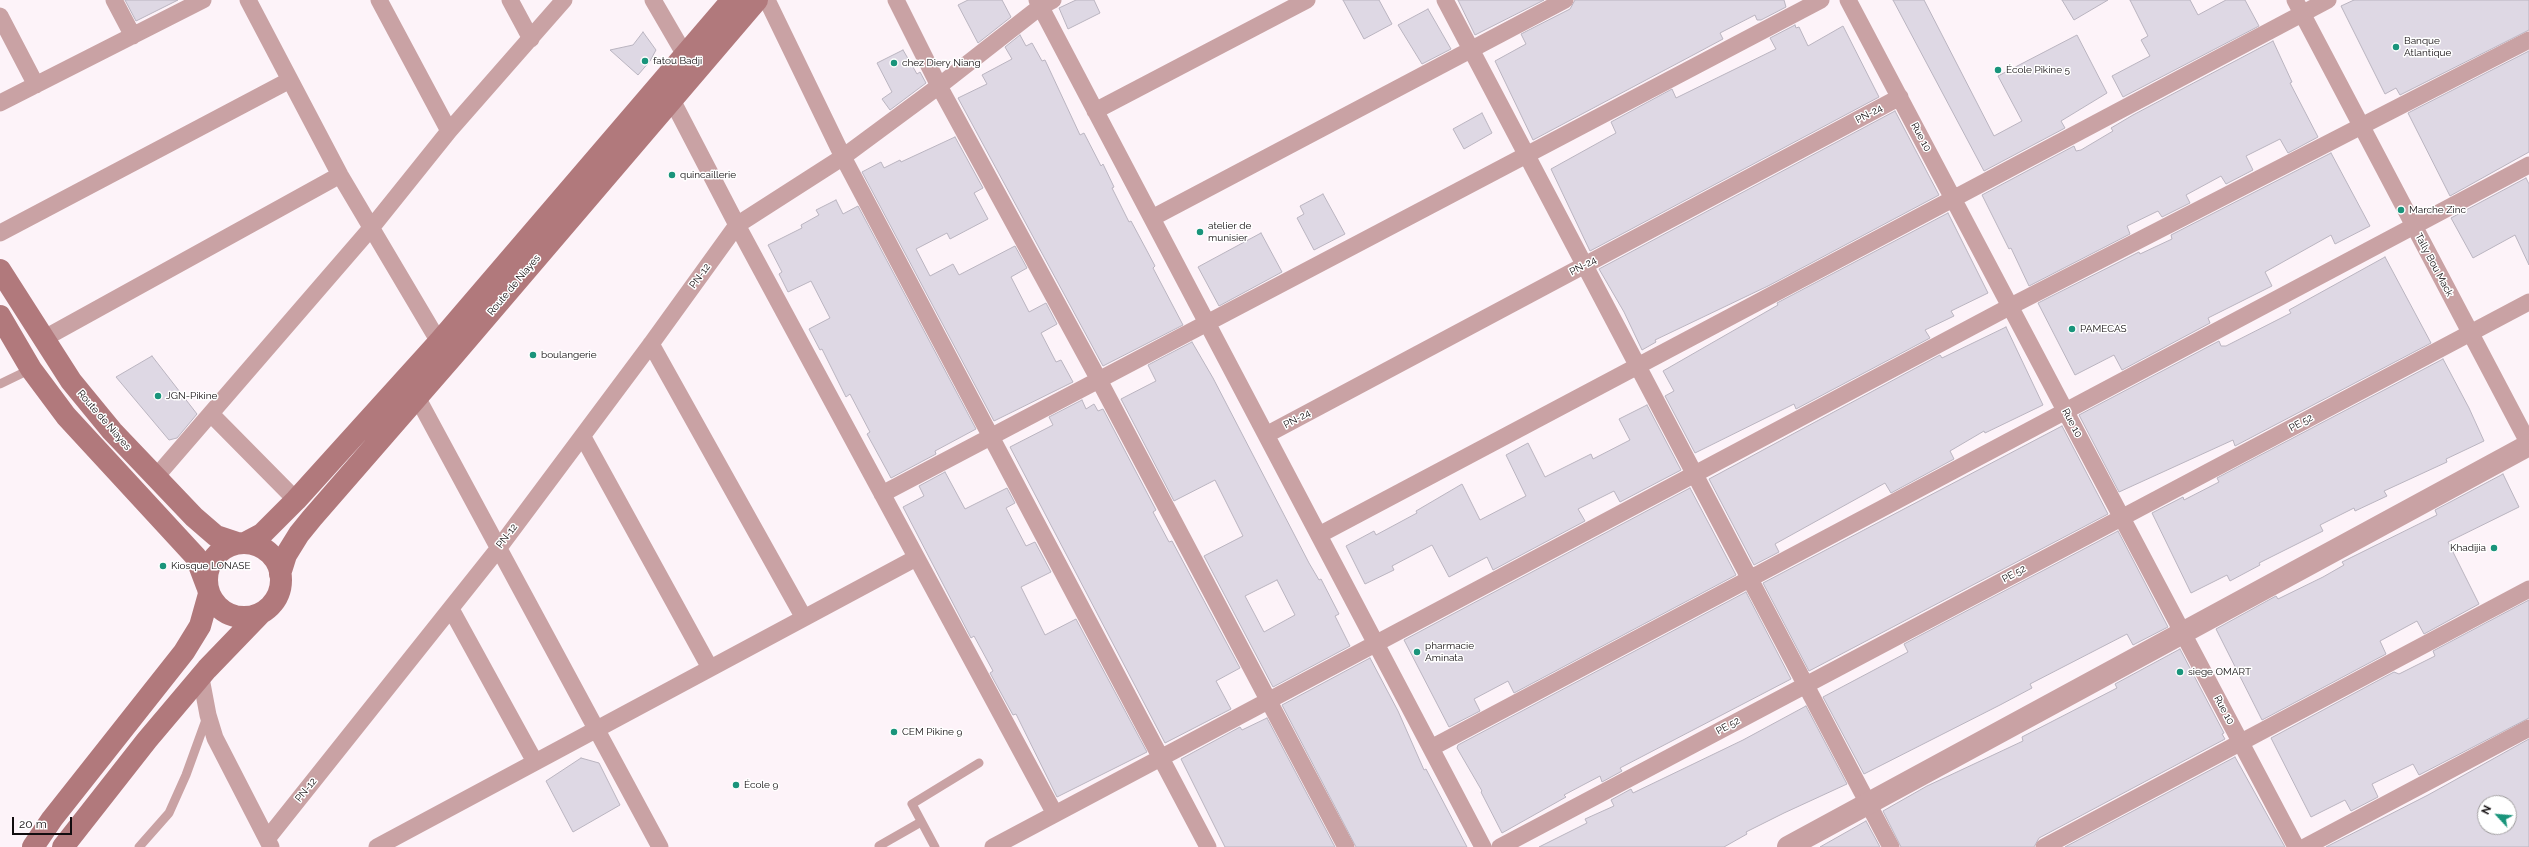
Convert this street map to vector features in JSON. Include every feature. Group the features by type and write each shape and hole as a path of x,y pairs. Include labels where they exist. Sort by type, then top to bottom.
{"main road":[{"name":"Route de Niayes","path":"0,270 71,381 155,478 216,536 241,543 262,534 296,500 439,342 732,0"},
{"name":"Route de Niayes","path":"280,574 286,555 299,534 418,397 756,0"},
{"path":"0,316 31,369 70,421 196,557 215,605 225,613 236,617 249,617 261,614"},
{"path":"33,847 52,819 184,652 200,626 208,590 207,575 217,554 226,547 241,543 264,549 272,555 280,574 281,586 277,597 201,678 147,740 63,847"}],"street":[{"path":"114,0 133,36"},
{"path":"0,103 203,0"},
{"path":"248,0 340,175 439,342"},
{"path":"379,0 449,131"},
{"path":"510,0 531,39"},
{"path":"155,478 372,227 449,131 564,0"},
{"path":"653,0 685,55"},
{"path":"767,0 843,157 1208,847"},
{"path":"896,0 939,86 1099,380 1346,847"},
{"path":"1095,111 1306,0"},
{"path":"1445,0 1892,847"},
{"path":"1152,218 1565,0"},
{"path":"882,494 1820,0"},
{"name":"Rue 10","path":"1848,0 2296,847"},
{"path":"1319,535 1953,199 2298,7 2328,0"},
{"path":"736,225 843,157 939,86 1043,2 1095,111 1483,847"},
{"name":"Tally Bou Mack","path":"2298,7 2529,445"},
{"path":"0,16 36,85"},
{"path":"993,847 2011,306 2529,40"},
{"path":"0,233 290,80"},
{"name":"PN-24","path":"1266,435 1900,97"},
{"path":"672,100 736,225 1055,814"},
{"path":"1431,748 2529,165"},
{"path":"43,339 340,175"},
{"name":"PN-12","path":"269,843 498,549 583,437 736,225"},
{"name":"PE 52","path":"1500,847 2529,302"},
{"path":"651,344 804,618"},
{"path":"418,397 498,549 660,847"},
{"path":"211,414 296,500"},
{"path":"583,437 710,668"},
{"path":"1788,847 2529,445"},
{"path":"377,847 916,558"},
{"path":"2044,847 2529,590"},
{"path":"451,609 535,762"},
{"path":"201,678 208,715 215,738 269,843"},
{"path":"2305,847 2529,728"}],"lane":[{"path":"0,384 31,369"},
{"path":"139,847 169,813 186,775 208,715"},
{"path":"935,847 912,804 979,762"},
{"path":"879,846 921,822"}],"building":[{"path":"125,0 178,0 136,21"},
{"path":"968,0 1002,0 1011,17 978,43 958,5"},
{"path":"1076,0 1094,0 1100,13 1068,29 1059,8"},
{"path":"1343,0 1379,0 1392,24 1364,39"},
{"path":"1458,0 1544,0 1475,35"},
{"path":"1575,0 1784,0 1786,7 1761,20 1757,20 1755,15 1720,33 1723,39 1533,140 1495,61 1526,44 1521,34 1570,9"},
{"path":"1893,0 1924,0 1994,136 2022,121 1998,76 2077,35 2107,93 2061,121 2065,128 1984,171"},
{"path":"2062,0 2108,0 2074,20"},
{"path":"2130,0 2190,0 2198,15 2226,0 2245,0 2259,26 2123,97 2112,76 2150,56 2141,40 2148,36"},
{"path":"2354,0 2529,0 2529,30 2400,95 2396,88 2385,94 2341,6"},
{"path":"1428,9 1451,49 1422,64 1398,25"},
{"path":"1795,25 1796,28 1799,27 1808,46 1843,26 1879,97 1590,251 1551,169 1616,133 1611,122 1672,89 1676,98 1776,49 1770,38"},
{"path":"643,32 656,50 650,61 638,75 610,50 633,45"},
{"path":"1020,35 1026,46 1032,43 1042,61 1045,60 1080,135 1084,133 1101,166 1103,164 1114,187 1112,188 1129,222 1131,221 1155,266 1153,268 1183,325 1103,366 958,98 987,84 982,75 1012,59 1005,47"},
{"path":"2273,41 2292,82 2290,83 2318,137 2288,153 2280,139 2246,156 2253,170 2226,184 2221,176 2186,195 2190,203 2162,217 2158,211 2127,226 2130,234 2029,286 2011,248 2009,249 1982,195 2074,146 2076,151 2081,150 2113,131 2111,128 2133,115"},
{"path":"903,50 917,74 920,72 926,83 890,110 882,99 892,92 877,63"},
{"path":"2529,51 2529,152 2450,196 2408,113"},
{"path":"1895,111 1939,195 1768,286 1655,340 1656,342 1642,350 1624,312 1599,269"},
{"path":"1482,113 1492,133 1464,149 1453,129"},
{"path":"955,137 983,188 974,193 988,219 950,239 947,233 916,249 930,276 953,264 959,275 1015,246 1027,268 1011,277 1029,312 1046,303 1057,324 1041,333 1056,362 1061,360 1073,382 994,421 862,172 881,162 884,168 900,160 901,162"},
{"path":"2331,153 2370,226 2335,244 2331,235 2265,272 2272,286 2208,318 2210,323 2122,370 2114,355 2075,375 2038,303 2139,252 2140,254 2172,239 2171,235"},
{"path":"2526,178 2529,184 2529,265 2515,235 2473,258 2451,218"},
{"path":"1323,194 1345,234 1314,250 1297,218 1304,214 1300,206"},
{"path":"836,200 843,214 858,206 976,429 935,451 936,454 891,478 867,434 870,432 850,394 846,397 822,349 820,350 809,329 830,318 811,281 788,292 779,274 782,272 768,245 802,228 801,225 819,215 816,210"},
{"path":"1948,213 1988,293 1951,311 1954,316 1925,330 1930,338 1796,409 1794,404 1695,453 1665,396 1674,391 1663,371 1778,305 1777,303"},
{"path":"1261,233 1282,272 1219,306 1198,267"},
{"path":"2385,257 2431,343 2235,446 2233,440 2119,492 2079,415 2219,341 2221,346 2226,346 2291,313 2289,310"},
{"path":"2006,327 2043,405 1985,433 1984,431 1950,451 1954,459 1891,493 1885,483 1775,544 1779,552 1754,565 1709,479 1940,355 1942,358"},
{"path":"1192,342 1213,378 1309,563 1319,580 1321,579 1339,614 1335,616 1350,646 1273,687 1204,556 1243,536 1215,480 1174,501 1121,399 1156,381 1148,365","holes":["1277,580 1295,615 1264,632 1245,596"]},
{"name":"JGN-Pikine","path":"152,356 197,414 177,438 169,440 116,377"},
{"path":"2443,359 2469,408 2484,441 2446,459 2447,462 2384,491 2387,496 2355,511 2354,508 2320,525 2323,531 2259,563 2260,565 2230,581 2227,575 2191,593 2152,513 2183,497 2184,500 2219,482 2217,478"},
{"path":"1082,400 1086,409 1094,404 1098,411 1103,409 1156,510 1153,512 1169,542 1172,541 1240,668 1216,681 1231,709 1165,743 1010,447 1053,425 1049,417"},
{"path":"1647,405 1681,470 1620,502 1614,491 1578,509 1585,521 1493,570 1487,557 1449,577 1432,545 1392,566 1394,570 1365,584 1346,546 1374,531 1376,535 1417,513 1416,511 1462,484 1480,520 1526,496 1506,455 1528,443 1545,477 1591,454 1593,459 1630,440 1619,419"},
{"path":"2062,426 2108,514 1809,671 1763,583"},
{"path":"945,472 965,509 1007,488 1015,503 1006,508 1026,546 1035,542 1051,572 1021,587 1045,635 1076,619 1147,752 1057,797 1016,714 1013,715 990,673 993,671 974,636 971,638 903,507 924,496 919,486"},
{"path":"2503,474 2519,507 2448,542 2479,604 2424,634 2417,621 2380,641 2386,654 2262,720 2216,629 2276,596 2278,599 2323,577 2344,565 2342,562 2437,515 2435,510"},
{"path":"1690,488 1736,575 1514,693 1508,681 1474,699 1480,711 1449,727 1404,640"},
{"path":"2118,531 2168,627 2133,645 2127,634 2030,684 2032,688 1864,774 1823,697 1908,652 1904,644"},
{"path":"1746,592 1791,679 1620,768 1622,771 1602,782 1600,776 1564,795 1566,797 1502,833 1481,792 1482,791 1457,748 1458,745"},
{"path":"2529,600 2529,718 2419,775 2413,764 2372,784 2378,797 2351,811 2345,800 2311,817 2271,738 2394,672 2399,674 2435,656 2433,651"},
{"path":"2180,649 2224,733 2222,734 2225,739 2039,838 2034,847 1901,847 1883,811 1927,786 2023,741 2022,737 2117,688 2115,684"},
{"path":"1370,658 1398,711 1424,770 1426,769 1467,847 1356,847 1282,705"},
{"path":"1806,706 1847,784 1746,832 1747,834 1724,847 1539,847 1587,823 1585,819 1614,806 1611,800 1631,789 1633,793 1743,740"},
{"path":"1267,718 1335,847 1225,847 1181,759 1240,727 1242,730"},
{"path":"2529,739 2529,847 2326,847 2428,795"},
{"path":"2235,757 2285,847 2065,847"},
{"path":"581,758 599,763 620,805 573,832 546,781"},
{"path":"1866,821 1880,847 1820,847"}],"place":[{"name":"Banque Atlantique","path":"2396,47"},
{"name":"fatou Badji","path":"645,61"},
{"name":"chez Diery Niang","path":"894,63"},
{"name":"École Pikine 5","path":"1998,70"},
{"name":"quincaillerie","path":"672,175"},
{"name":"Marche Zinc","path":"2401,210"},
{"name":"atelier de munisier","path":"1200,232"},
{"name":"PAMECAS","path":"2072,329"},
{"name":"boulangerie","path":"533,355"},
{"name":"JGN-Pikine","path":"158,396"},
{"name":"Khadijia","path":"2494,548"},
{"name":"Kiosque LONASE","path":"163,566"},
{"name":"pharmacie Aminata","path":"1417,652"},
{"name":"siege OMART","path":"2180,672"},
{"name":"CEM Pikine 9","path":"894,732"},
{"name":"École 9","path":"736,785"}]}
